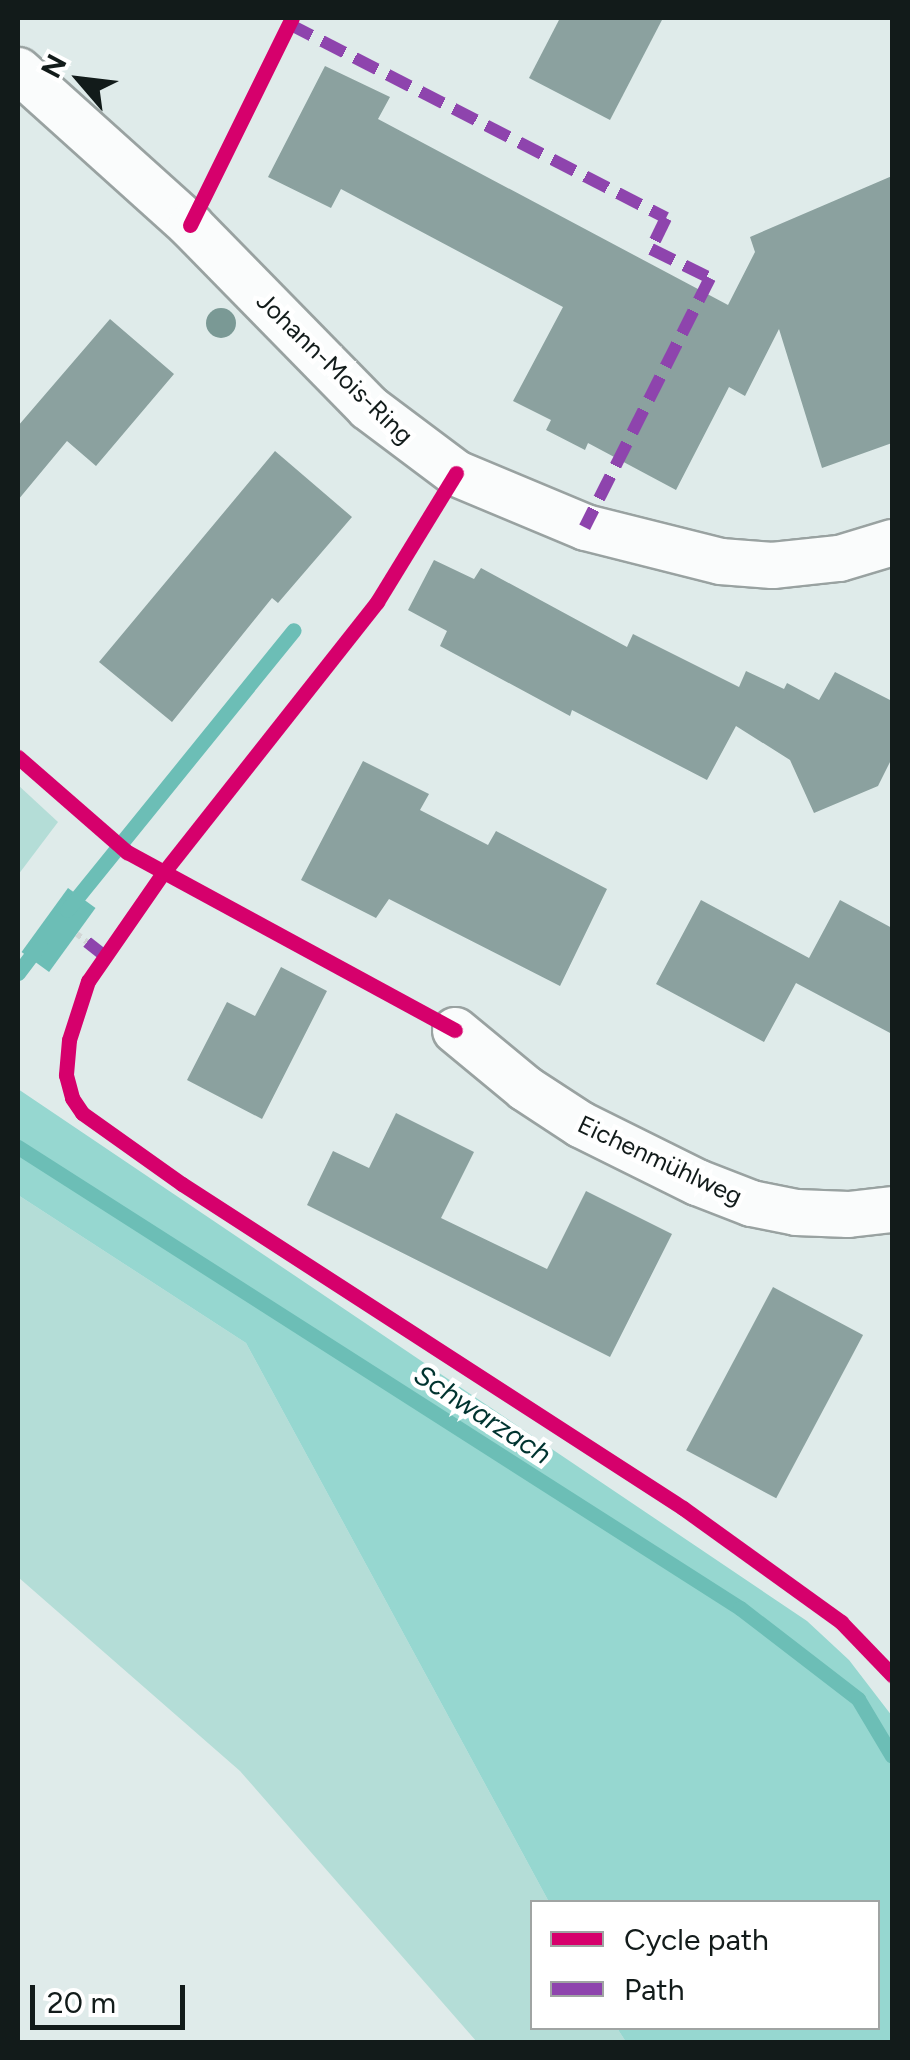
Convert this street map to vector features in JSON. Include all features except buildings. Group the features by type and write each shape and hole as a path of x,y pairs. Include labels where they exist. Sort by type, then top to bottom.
{"street":[{"name":"Johann-Mois-Ring","path":"18,70 190,225 368,407 456,473 584,527 720,561 772,565 822,560 892,542"},
{"name":"Eichenmühlweg","path":"455,1030 526,1088 580,1124 698,1182 752,1203 796,1212 848,1214 892,1209"}],"path":[{"path":"77,934 86,942"}],"green space":[{"path":"18,785 58,822 18,875"},
{"path":"18,1195 246,1343 548,1900 530,1900 530,2030 618,2030 626,2042 477,2042 240,1771 18,1577"}],"shaded area":[{"path":"68,888 96,908 49,972 22,952"},
{"path":"18,1089 807,1621 849,1660 892,1716 892,2042 626,2042 618,2030 880,2030 880,1900 548,1900 246,1343 18,1195"}],"waterway":[{"path":"67,910 294,630"},
{"path":"18,973 40,944"},
{"name":"Schwarzach","path":"18,1147 740,1608 858,1699 892,1756"}],"marked path":[{"path":"289,24 666,218 651,249 710,278 585,527"},
{"path":"87,942 105,956"}],"cycle path":[{"path":"190,225 292,18"},
{"path":"456,473 377,602 165,870 88,981 69,1040 66,1075 72,1098 82,1113 182,1184 683,1508 841,1622 892,1675"},
{"path":"18,757 127,852 455,1030"}]}
